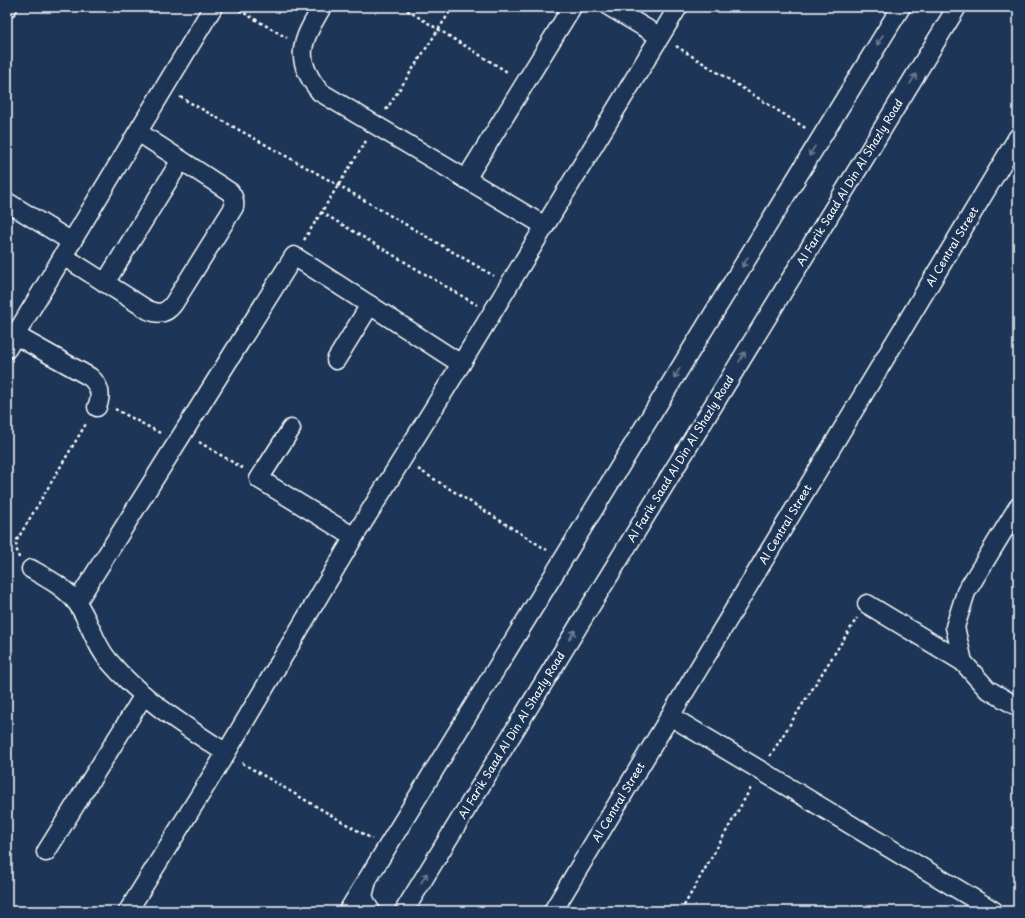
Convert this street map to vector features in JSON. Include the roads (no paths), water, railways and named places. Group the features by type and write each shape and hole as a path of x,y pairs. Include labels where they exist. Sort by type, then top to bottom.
{"street":[{"path":"98,404 99,387 90,377 11,342 213,7"},
{"path":"322,7 308,31 303,47 304,64 309,79 320,92 545,226"},
{"path":"466,179 572,7"},
{"path":"610,7 659,36"},
{"path":"128,911 226,753 354,537 462,364 659,36 678,7"},
{"path":"348,911 901,7"},
{"name":"Al Farik Saad Al Din Al Shazly Road","path":"404,911 957,7"},
{"path":"7,202 67,249 105,283 148,310 154,312 165,311 174,303 234,207 234,202 233,196 230,192 138,132"},
{"name":"Al Central Street","path":"553,911 1018,137"},
{"path":"105,283 181,160"},
{"path":"76,602 294,256 462,364"},
{"path":"336,360 370,305"},
{"path":"291,430 259,479 354,537"},
{"path":"963,662 955,627 966,592 1018,507"},
{"path":"31,569 63,589 76,602 86,618 94,638 108,660 128,682 226,753"},
{"path":"867,604 963,662 988,689 1018,707"},
{"path":"46,852 144,695"},
{"path":"670,716 994,911"},
{"path":"368,878 363,896 371,911"}]}
